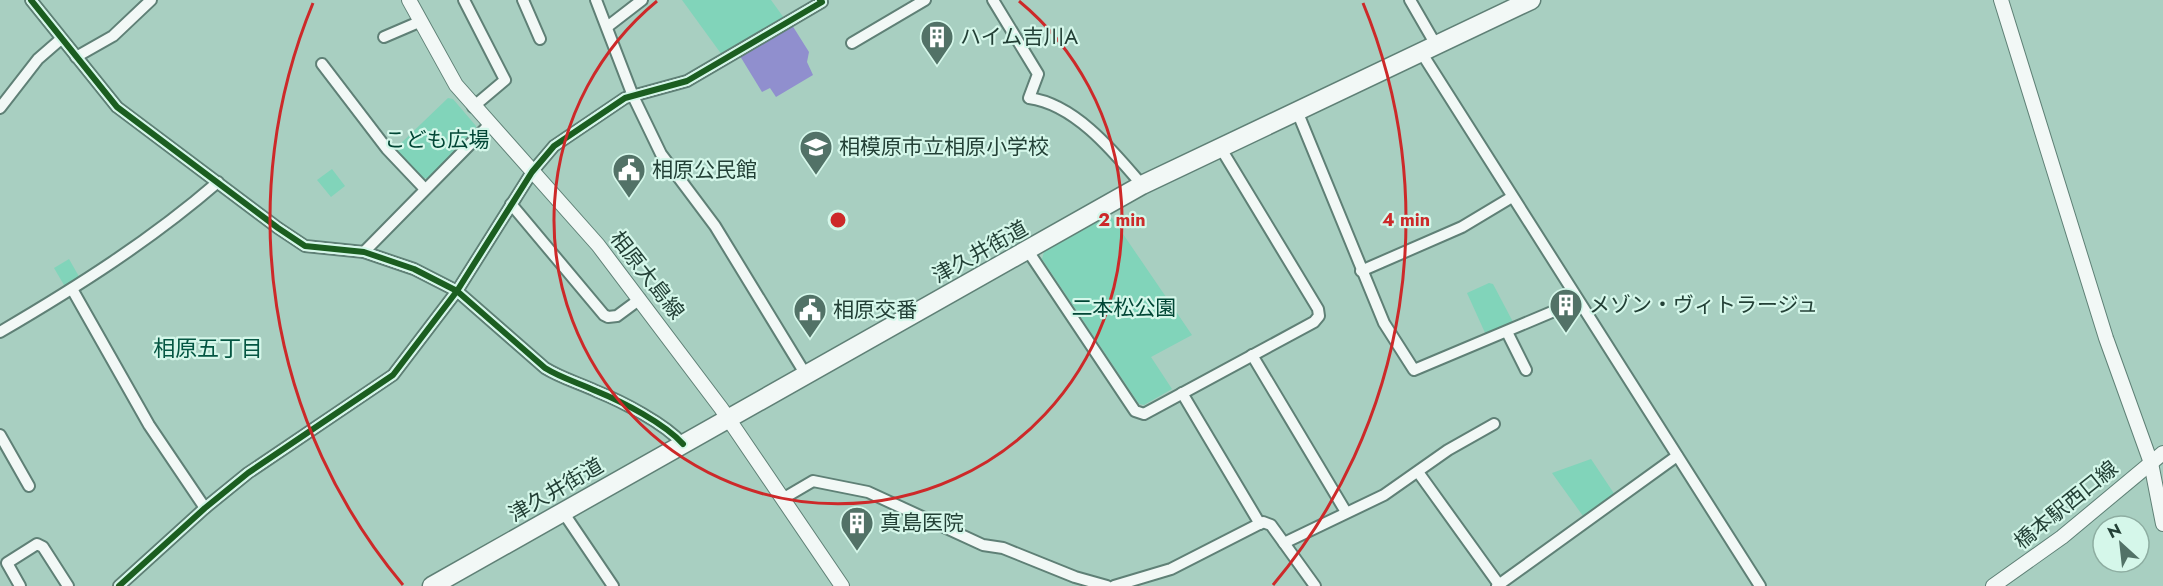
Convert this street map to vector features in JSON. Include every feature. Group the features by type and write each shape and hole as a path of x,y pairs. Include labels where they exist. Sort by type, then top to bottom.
{"highway":[{"name":"津久井街道","path":"432,586 1143,185 1531,0"}],"street":[{"path":"31,0 117,107 305,246 364,252 414,270 457,291 545,368 559,377 599,392 674,434 683,444"},
{"path":"76,57 113,36 151,0"},
{"name":"相原大島線","path":"409,0 448,73 473,107 598,245 640,299 729,418 842,586"},
{"path":"464,0 505,80 473,107"},
{"path":"523,0 540,39"},
{"path":"596,0 633,96 661,154 715,226 806,375"},
{"path":"607,27 642,0"},
{"path":"119,586 205,508 293,440 393,375 457,291 532,172 554,146 614,104 633,96 687,81 822,2 820,0"},
{"path":"993,0 1038,74 1029,98 1048,103 1096,133 1143,185"},
{"path":"1410,0 1429,48 1512,197 1760,586"},
{"path":"2001,0 2106,338 2151,463 2163,524"},
{"path":"852,43 920,1"},
{"path":"384,37 419,22"},
{"path":"0,108 38,59 61,39"},
{"path":"322,64 387,149 424,188"},
{"path":"1297,111 1384,323 1414,370 1578,301"},
{"path":"364,252 424,188 489,125"},
{"path":"1028,251 1135,411 1144,414 1314,322 1319,311 1220,147"},
{"path":"0,332 72,290 171,223 218,182"},
{"path":"1361,271 1462,227 1512,197"},
{"path":"511,204 608,318 617,316 640,299"},
{"path":"72,290 149,425 205,508"},
{"path":"1507,332 1526,370"},
{"path":"1252,355 1346,512"},
{"path":"1182,393 1260,524"},
{"path":"1284,543 1384,495 1448,450 1494,424"},
{"path":"0,435 29,486"},
{"name":"橋本駅西口線","path":"1993,586 2039,555 2163,453"},
{"path":"1418,472 1498,586 1677,456"},
{"path":"784,498 813,481 854,488 982,546 1003,548 1075,577 1107,586"},
{"path":"563,512 613,586"},
{"path":"1114,586 1171,569 1263,522 1271,525 1315,586"},
{"path":"20,586 7,563 37,544 43,547 68,586"}],"green space":[{"path":"682,0 771,0 784,18 722,55"},
{"name":"こども広場","path":"448,98 453,99 476,126 476,133 428,178 422,178 397,151 397,147"},
{"path":"332,169 345,186 331,197 317,180"},
{"name":"二本松公園","path":"1110,215 1192,335 1151,357 1172,389 1144,405 1139,404 1042,259 1044,252"},
{"path":"69,259 81,280 69,287 64,285 54,268"},
{"path":"1489,283 1493,284 1513,322 1486,335 1467,293"},
{"path":"1591,459 1615,495 1583,516 1552,473"}],"water":[{"path":"792,25 809,52 807,62 813,75 776,97 770,88 762,92 740,56"}],"cycle path":[{"path":"31,0 117,107 278,228 305,246 364,252 414,269 457,291 545,368 630,407 665,428 683,444"},
{"path":"119,586 205,508 248,473 393,375 457,291 532,172 554,146 625,98 687,81 822,2 820,0"}],"place":[{"name":"ハイム吉川A","path":"937,66"},
{"name":"相模原市立相原小学校","path":"816,176"},
{"name":"相原公民館","path":"629,199"},
{"name":"メゾン・ヴィトラージュ","path":"1566,334"},
{"name":"相原交番","path":"810,339"},
{"name":"真島医院","path":"857,552"}],"district":[{"name":"相原五丁目","path":"208,348"}]}
